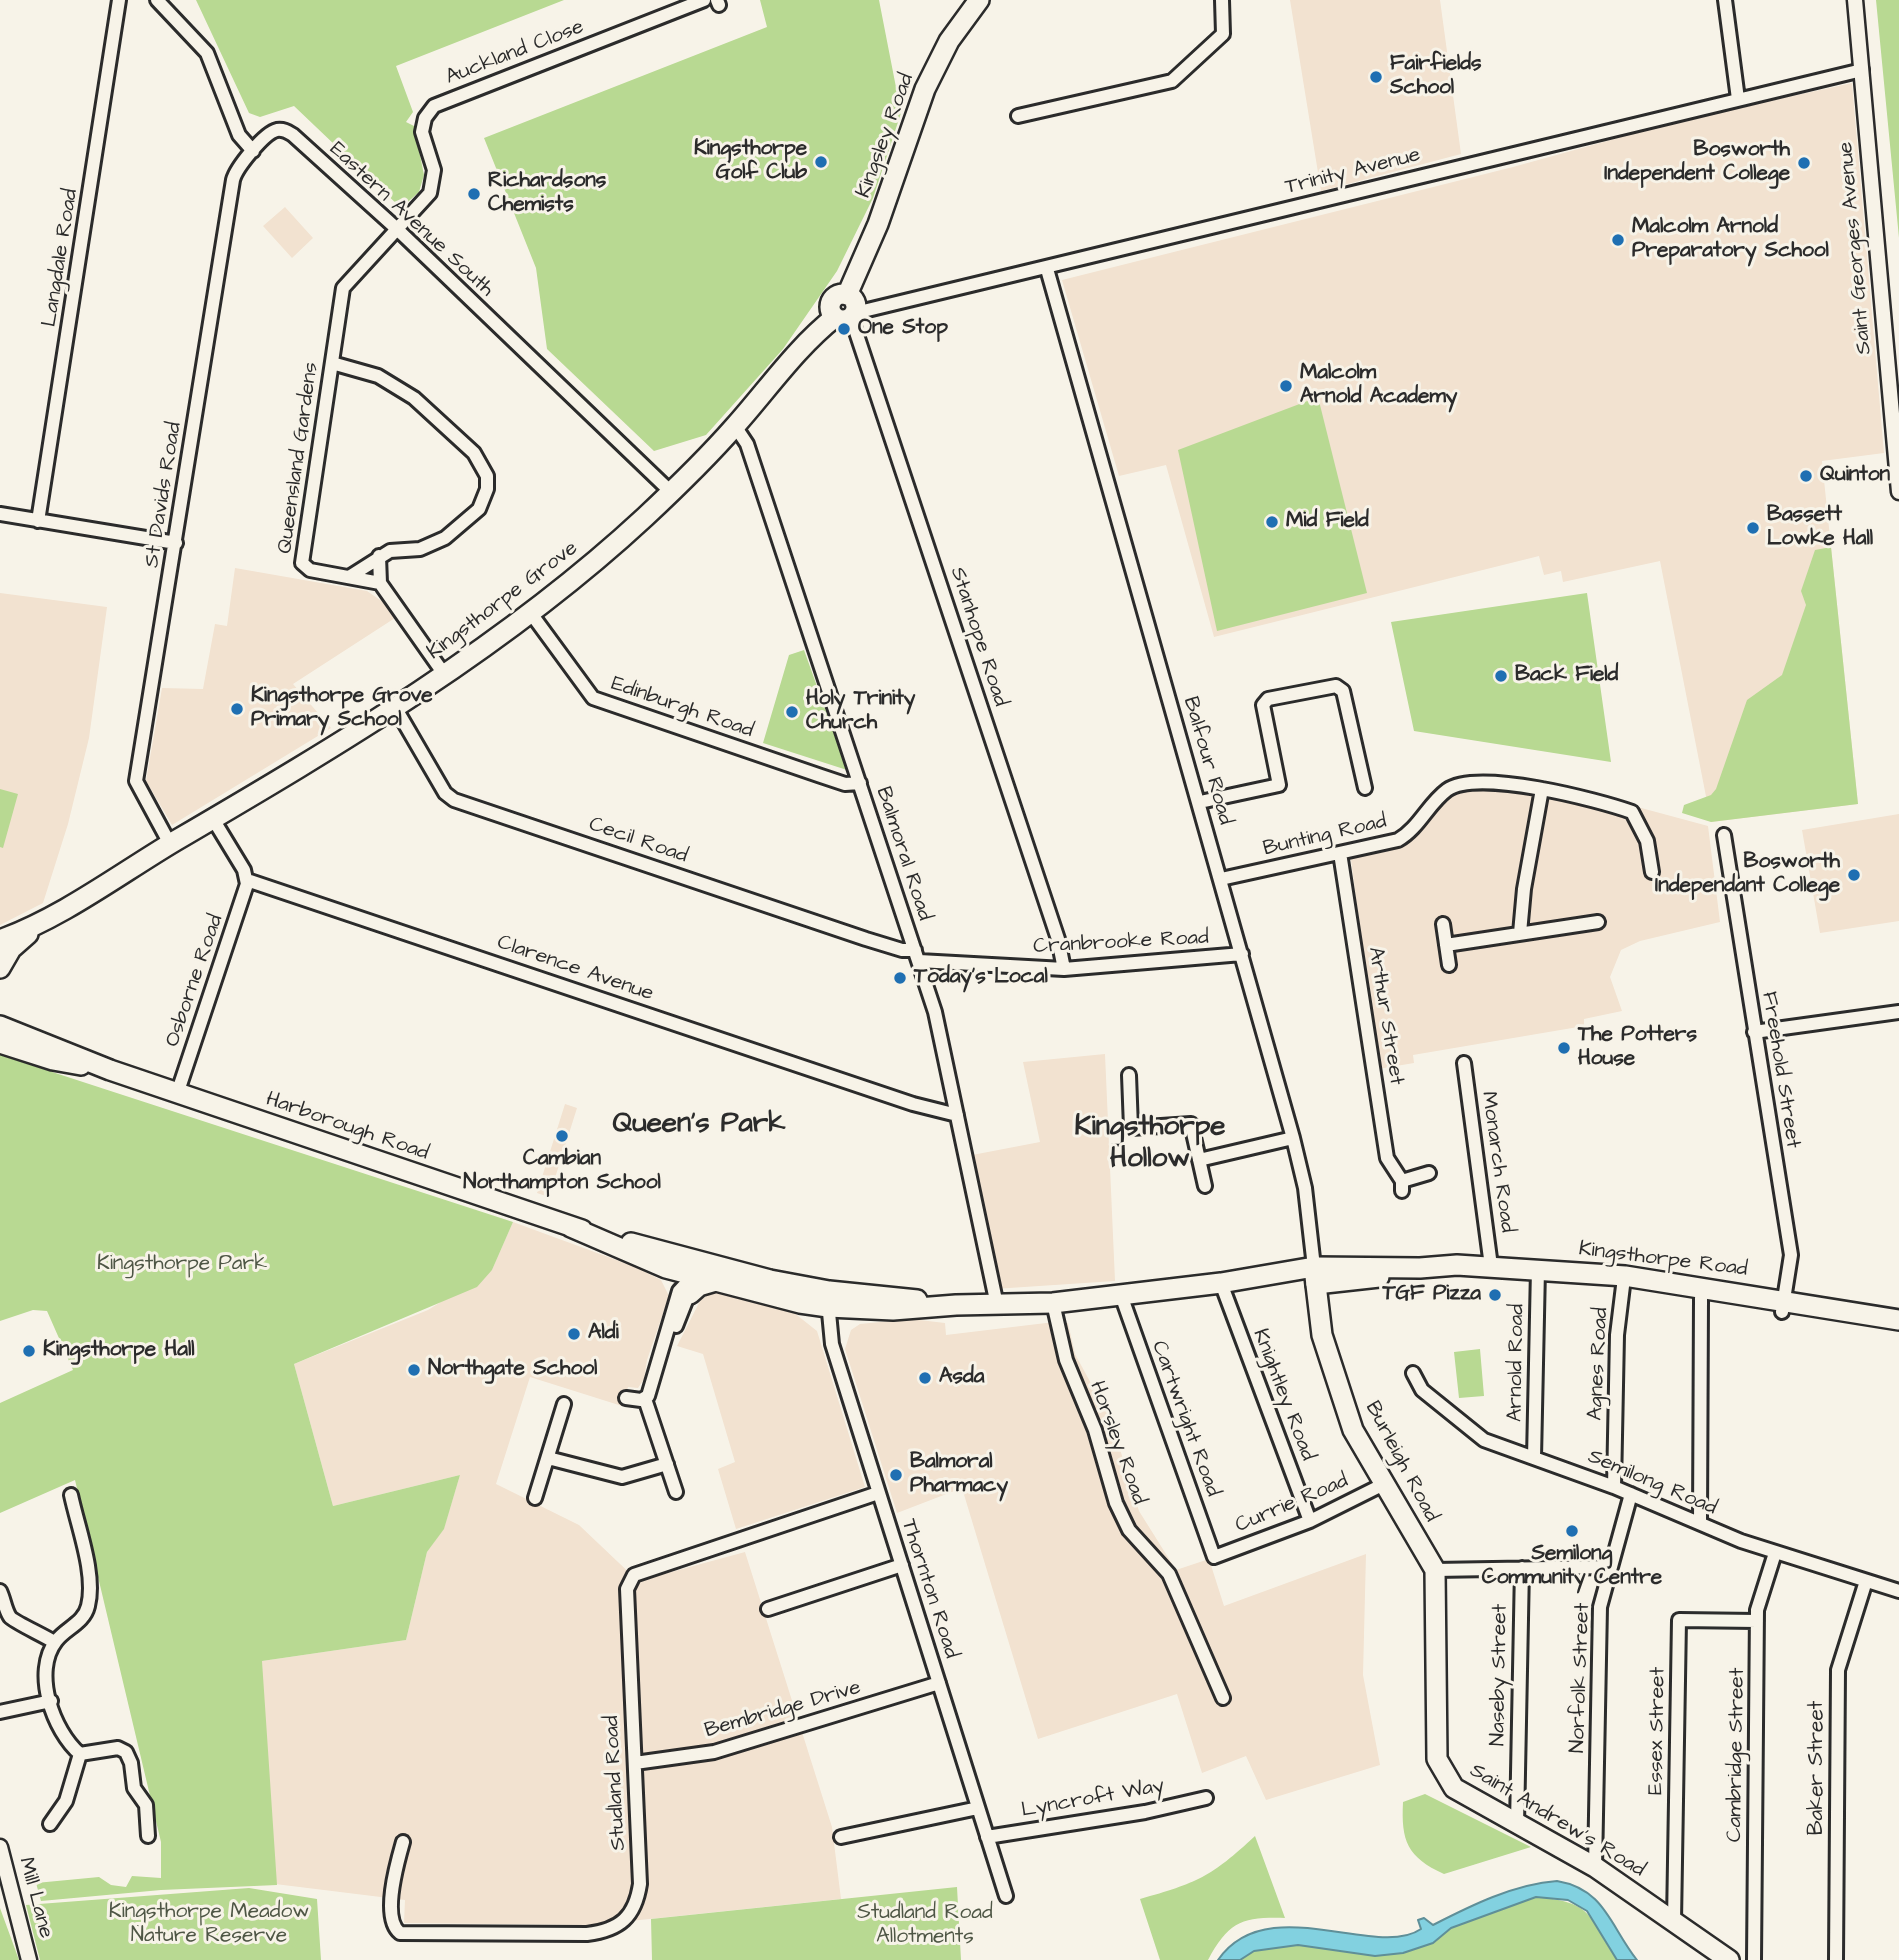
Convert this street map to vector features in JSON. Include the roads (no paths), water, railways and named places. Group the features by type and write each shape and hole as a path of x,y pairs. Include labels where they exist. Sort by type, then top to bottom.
{"main road":[{"name":"Kingsley Road","path":"847,310 925,89 949,41 979,0"},
{"name":"Kingsthorpe Grove","path":"0,940 42,922 395,707 530,612 604,554 671,492 735,426 812,335 847,310"},
{"path":"0,968 10,949 42,922"},
{"name":"Harborough Road","path":"0,1026 177,1094 667,1260 716,1274"},
{"name":"Harborough Road","path":"0,1043 53,1060 110,1070"},
{"path":"667,1260 693,1268 688,1287 699,1286 716,1274 739,1272 754,1280 828,1299"},
{"name":"Kingsthorpe Road","path":"716,1274 800,1303 828,1299 893,1310 956,1305 1053,1303 1315,1275 1457,1265 1491,1266 1702,1298 1899,1320"},
{"name":"Kingsthorpe Road","path":"1420,1268 1454,1277 1537,1274 1625,1276 1788,1308"},
{"name":"Burleigh Road","path":"1315,1275 1322,1335 1353,1430 1435,1570 1437,1593"},
{"path":"1788,1308 1899,1331"},
{"name":"Saint Andrew's Road","path":"1437,1593 1437,1759 1454,1788 1595,1867 1730,1960"}],"street":[{"name":"Langdale Road","path":"38,521 119,0"},
{"path":"157,0 195,37 212,62 239,135 253,151"},
{"name":"Auckland Close","path":"397,229 432,189 434,170 422,132 425,118 434,106 705,0"},
{"path":"1018,116 1172,80 1223,34 1222,0"},
{"path":"1725,0 1738,100"},
{"name":"Saint Georges Avenue","path":"1855,0 1899,492"},
{"name":"Trinity Avenue","path":"847,310 1047,269 1862,70"},
{"name":"Eastern Avenue South","path":"253,151 273,132 288,132 397,229 671,492"},
{"name":"St Davids Road","path":"170,844 136,781 233,180 239,166 253,151"},
{"name":"Queensland Gardens","path":"380,583 310,569 302,563 343,288 397,229"},
{"name":"Balfour Road","path":"1047,269 1293,1138 1305,1188 1315,1275"},
{"name":"Stanhope Road","path":"847,310 1049,914 1064,969"},
{"path":"332,363 379,376 414,398 474,453 487,476 488,489 479,509 445,538 427,547 390,551 349,577"},
{"name":"Balmoral Road","path":"735,426 747,444 937,1020 997,1305"},
{"path":"0,514 176,543"},
{"path":"379,556 380,583 444,674"},
{"name":"Edinburgh Road","path":"530,612 593,698 845,784 860,783"},
{"path":"1200,802 1279,785 1263,705 1268,699 1336,687 1343,691 1366,761 1365,788"},
{"name":"Cecil Road","path":"395,707 445,793 454,800 917,955"},
{"name":"Bunting Road","path":"1221,879 1398,840 1407,835 1441,795 1456,785 1474,783 1542,789 1595,799 1632,812 1647,841 1652,872"},
{"path":"1521,933 1524,889 1542,789"},
{"path":"213,819 247,880"},
{"name":"Freehold Street","path":"1724,835 1791,1255 1788,1308"},
{"name":"Arthur Street","path":"1340,853 1387,1158 1402,1186 1429,1173"},
{"name":"Osborne Road","path":"177,1094 247,880"},
{"name":"Clarence Avenue","path":"247,880 923,1107 957,1115"},
{"path":"1446,945 1598,922"},
{"path":"1443,924 1449,965"},
{"name":"Cranbrooke Road","path":"917,955 1064,969 1242,954"},
{"path":"1754,1032 1899,1012"},
{"name":"Monarch Road","path":"1464,1063 1491,1266"},
{"path":"1129,1074 1131,1128 1191,1124 1205,1186"},
{"path":"1199,1160 1293,1138"},
{"name":"Arnold Road","path":"1534,1458 1537,1274"},
{"name":"Knightley Road","path":"1222,1283 1310,1521"},
{"name":"Agnes Road","path":"1614,1487 1617,1335 1623,1286"},
{"path":"676,1492 645,1399 688,1287"},
{"name":"Cartwright Road","path":"1121,1295 1214,1557"},
{"path":"1700,1523 1702,1298"},
{"name":"Thornton Road","path":"828,1299 832,1344 1006,1896"},
{"name":"Horsley Road","path":"1053,1303 1066,1360 1095,1430 1116,1503 1129,1530 1169,1574 1223,1698"},
{"name":"Semilong Road","path":"1413,1373 1422,1391 1484,1440 1614,1487 1775,1553 1899,1591"},
{"path":"626,1398 645,1399"},
{"path":"535,1498 564,1404"},
{"path":"548,1458 622,1477 667,1464"},
{"name":"Currie Road","path":"1214,1557 1310,1521 1384,1484"},
{"name":"Studland Road","path":"403,1842 393,1881 392,1922 400,1933 506,1935 605,1932 625,1921 637,1901 640,1884 626,1589 634,1575 878,1493"},
{"name":"Norfolk Street","path":"1595,1867 1600,1606 1631,1494"},
{"path":"71,1495 80,1541 90,1571 88,1609 82,1619 54,1642 45,1671 51,1701 63,1735 80,1754"},
{"name":"Cambridge Street","path":"1754,1960 1757,1610 1775,1553"},
{"path":"768,1609 902,1565"},
{"path":"1435,1570 1609,1567"},
{"name":"Naseby Street","path":"1517,1824 1522,1568"},
{"name":"Baker Street","path":"1836,1960 1838,1670 1866,1581"},
{"path":"0,1591 9,1616 54,1642"},
{"name":"Essex Street","path":"1674,1921 1679,1620 1757,1621"},
{"name":"Bembridge Drive","path":"635,1763 714,1752 939,1683"},
{"path":"0,1712 51,1701"},
{"path":"80,1754 118,1748 126,1752 131,1763 134,1788 146,1805 149,1836"},
{"path":"50,1824 66,1801 80,1754"},
{"name":"Lyncroft Way","path":"987,1837 1145,1812 1206,1798"},
{"path":"841,1837 978,1808"},
{"name":"Mill Lane","path":"0,1847 29,1960"}],"water":[{"path":"1557,1881 1573,1885 1596,1901 1637,1960 1617,1960 1587,1911 1568,1900 1536,1897 1451,1928 1433,1943 1403,1953 1375,1956 1298,1945 1254,1951 1240,1960 1218,1960 1239,1940 1264,1930 1292,1927 1377,1937 1401,1936 1421,1929 1418,1920 1424,1918 1433,1925 1509,1891"}],"place":[{"name":"Fairfields School","path":"1376,77"},
{"name":"Kingsthorpe Golf Club","path":"821,162"},
{"name":"Bosworth Independent College","path":"1804,163"},
{"name":"Richardsons Chemists","path":"474,194"},
{"name":"Malcolm Arnold Preparatory School","path":"1618,240"},
{"name":"One Stop","path":"844,329"},
{"name":"Malcolm Arnold Academy","path":"1286,386"},
{"name":"Quinton","path":"1806,476"},
{"name":"Mid Field","path":"1272,522"},
{"name":"Bassett Lowke Hall","path":"1753,528"},
{"name":"Back Field","path":"1501,676"},
{"name":"Kingsthorpe Grove Primary School","path":"237,709"},
{"name":"Holy Trinity Church","path":"792,712"},
{"name":"Bosworth Independant College","path":"1854,875"},
{"name":"Today's Local","path":"900,978"},
{"name":"The Potters House","path":"1564,1048"},
{"name":"Cambian Northampton School","path":"562,1136"},
{"name":"TGF Pizza","path":"1495,1295"},
{"name":"Aldi","path":"574,1334"},
{"name":"Kingsthorpe Hall","path":"29,1351"},
{"name":"Northgate School","path":"414,1370"},
{"name":"Asda","path":"925,1378"},
{"name":"Balmoral Pharmacy","path":"896,1475"},
{"name":"Semilong Community Centre","path":"1572,1531"}],"district":[{"name":"Queen's Park","path":"699,1125"},
{"name":"Kingsthorpe Hollow","path":"1150,1144"}],"park label":[{"name":"Kingsthorpe Park","path":"182,1265"},
{"name":"Kingsthorpe Meadow Nature Reserve","path":"209,1925"},
{"name":"Studland Road Allotments","path":"925,1926"}]}
